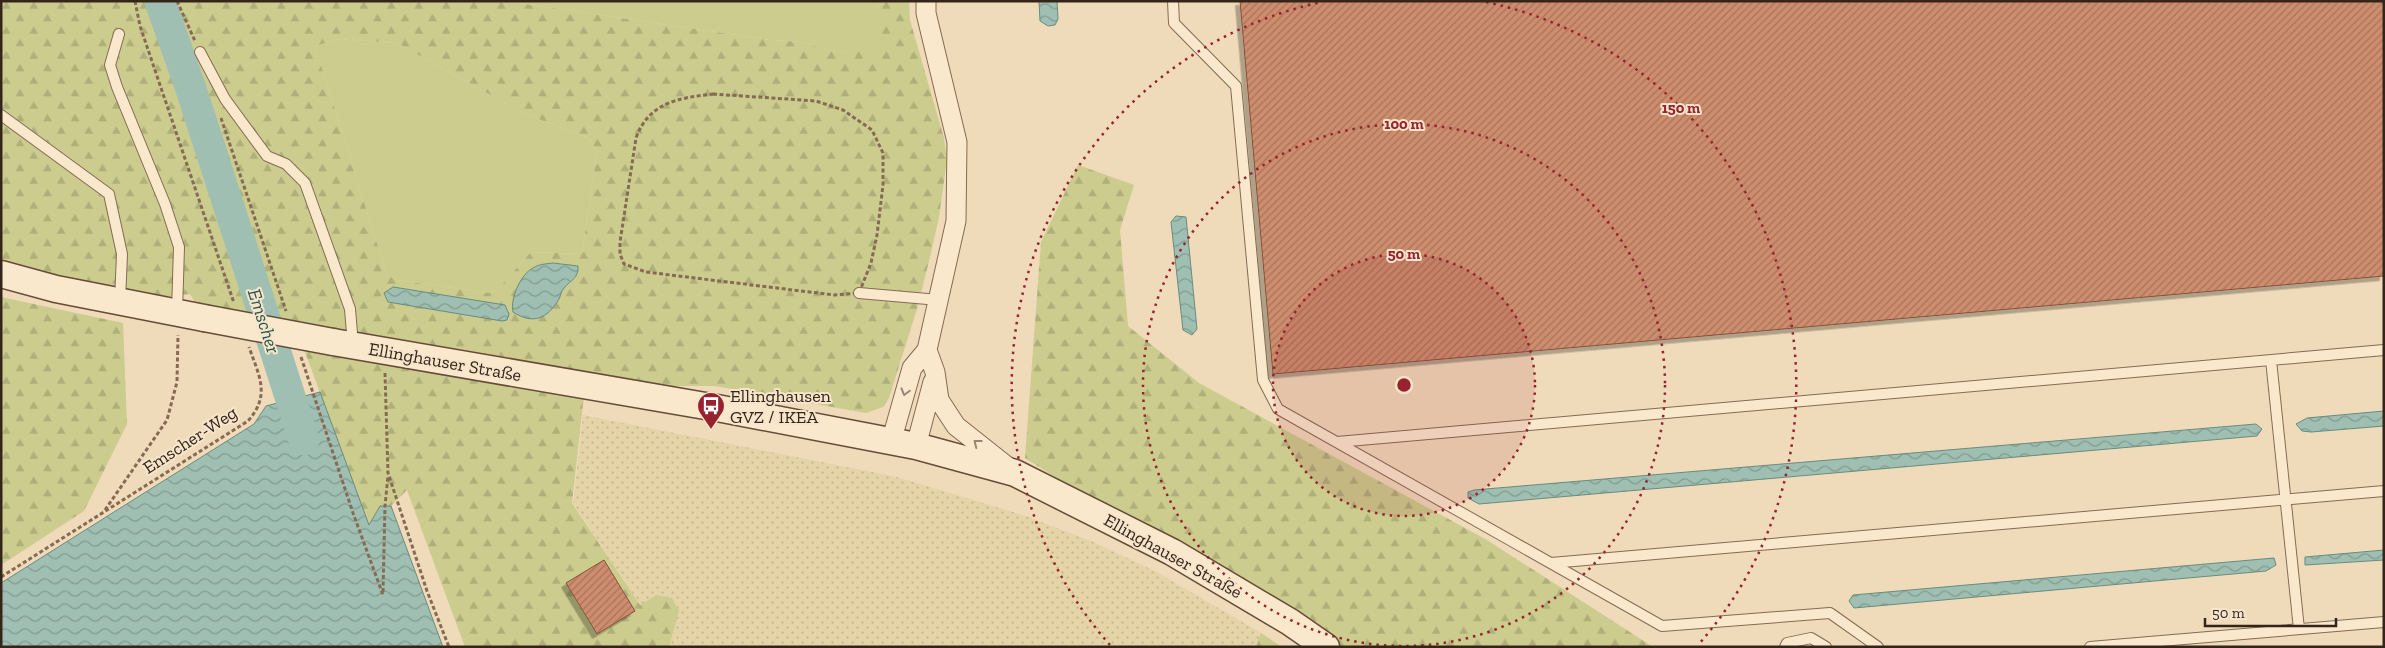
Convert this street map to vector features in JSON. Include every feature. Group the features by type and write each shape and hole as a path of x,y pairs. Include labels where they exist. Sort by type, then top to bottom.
{"main road":[{"name":"Ellinghauser Straße","path":"1,274 120,302 177,313 385,352 716,408 916,446 1015,473 1172,552 1290,622 1326,647"}],"street":[{"path":"891,442 912,368 927,350 956,221 957,142 926,13 926,1"},
{"name":"Ellinghauser Straße","path":"916,446 935,372 927,350"},
{"name":"Ellinghauser Straße","path":"934,377 939,400 956,426 1015,473"}],"lane":[{"path":"1172,1 1174,23 1236,86 1263,380 1278,409 1662,626 1830,614 1878,647"},
{"path":"119,34 110,65 117,88 165,204 179,247 177,313"},
{"path":"200,52 225,99 267,156 286,164 305,183 350,310 343,344"},
{"path":"1,115 108,194 122,254 120,302"},
{"path":"858,293 939,300"},
{"path":"1337,442 2384,350"},
{"path":"2271,360 2299,629"},
{"path":"1550,563 2384,491"},
{"path":"2090,647 2384,622"},
{"path":"1785,647 1787,643 1811,638 1826,647"}],"path":[{"path":"136,1 140,26 235,306"},
{"path":"177,1 200,52"},
{"path":"713,94 816,101 843,110 872,130 883,153 883,185 877,235 871,263 858,293 834,295 632,269 624,264 620,254 620,242 636,138 641,124 652,112 667,103 688,97 713,94"},
{"path":"218,109 287,316"},
{"path":"104,511 166,420 177,382 177,313"},
{"name":"Emscher-Weg","path":"1,577 194,456 252,416 262,396 260,380 248,343"},
{"path":"300,353 353,513 383,596 385,506 388,473 384,413 385,352"},
{"path":"388,473 448,647"}],"shaded area":[{"path":"583,415 897,477 1023,515 1091,541 1155,571 1261,633 1256,647 669,647 679,611 640,605 573,503"}],"green space":[{"path":"1,1 504,1 771,40 802,42 836,52 882,48 878,1 909,1 910,20 944,138 947,160 939,217 917,309 889,398 883,407 866,413 715,386 585,386 572,503 640,605 657,595 672,598 679,611 669,647 465,647 407,490 391,506 380,506 369,526 294,322 204,318 190,294 120,302 1,272","holes":["340,39 397,43 525,114 589,138 597,152 582,254 531,252 498,289 488,293 397,280 387,275 315,46","553,263 578,266 576,276 563,289"]},
{"path":"504,1 878,1 883,49 836,52 802,42 771,40"},
{"path":"340,39 397,43 525,114 589,138 597,152 582,254 531,252 498,289 488,293 397,280 387,275 315,46"},
{"path":"1078,165 1134,185 1120,230 1128,326 1199,383 1487,540 1653,647 1326,647 1025,458 1041,242"},
{"path":"1,297 123,323 127,424 84,511 1,565"},
{"path":"1261,633 1282,647 1256,647"}],"water":[{"path":"1039,1 1057,1 1058,19 1055,25 1048,26 1040,21"},
{"path":"1176,216 1186,217 1197,329 1192,335 1183,330 1171,222"},
{"path":"553,263 578,266 578,270 576,276 563,289 559,299 550,311 539,318 533,319 513,312 513,300 517,287 524,275 535,267"},
{"path":"393,287 505,305 509,314 507,320 502,321 388,302 384,293"},
{"path":"320,392 369,525 380,506 391,506 443,647 1,647 1,583 254,424 266,406"},
{"path":"2384,411 2384,426 2311,432 2302,431 2296,424 2307,418"},
{"path":"2256,424 2262,429 2257,436 1479,504 1468,498 1468,492 1474,490"},
{"path":"2384,550 2384,560 2305,565 2305,557"},
{"path":"2274,558 2276,565 2266,571 1854,608 1849,601 1853,595"}],"building":[{"path":"1240,1 2384,1 2384,276 1273,374"},
{"path":"604,560 635,611 597,634 566,583"}],"waterway":[{"name":"Emscher","path":"160,1 191,89 304,440"}],"place":[{"name":"Ellinghausen GVZ / IKEA","path":"711,430"}]}
